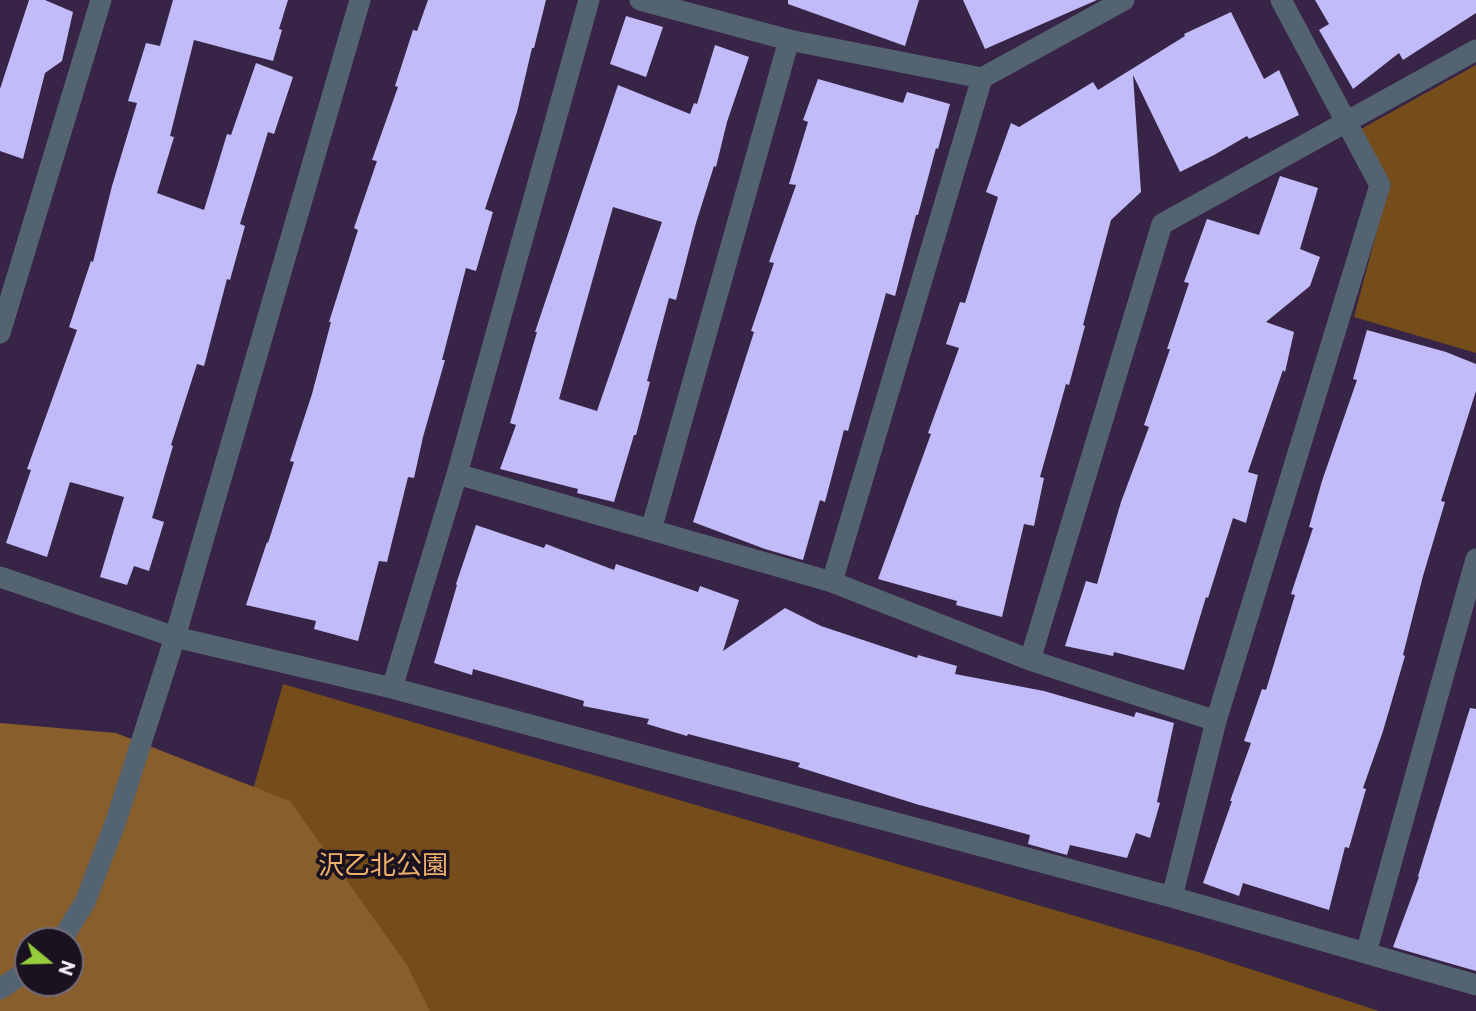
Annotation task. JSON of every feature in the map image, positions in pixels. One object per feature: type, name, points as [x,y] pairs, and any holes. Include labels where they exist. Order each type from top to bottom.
[{"type":"street","points":[[0,333],[101,0]]},
{"type":"street","points":[[70,927],[85,902],[116,821],[175,637],[360,0]]},
{"type":"street","points":[[392,688],[457,474],[589,0]]},
{"type":"street","points":[[640,0],[789,40],[982,78],[1124,0]]},
{"type":"street","points":[[1172,897],[1216,721],[1380,185],[1281,0]]},
{"type":"street","points":[[651,530],[789,40]]},
{"type":"street","points":[[1030,660],[1162,224],[1476,50]]},
{"type":"street","points":[[832,582],[982,78]]},
{"type":"street","points":[[457,474],[832,582],[1030,660],[1216,721]]},
{"type":"street","points":[[1366,953],[1476,559]]},
{"type":"street","points":[[0,577],[175,637],[392,688],[1172,897],[1476,985]]},
{"type":"green space","points":[[1476,65],[1476,353],[1354,317],[1388,189],[1361,129]]},
{"type":"green space","name":"沢乙北公園","points":[[283,684],[1198,952],[1379,1011],[190,1011]]},
{"type":"shaded area","points":[[0,723],[116,733],[290,801],[407,965],[430,1011],[0,1011]]},
{"type":"building","points":[[29,0],[45,0],[73,12],[62,61],[45,73],[23,159],[0,151],[0,89]]},
{"type":"building","points":[[173,0],[288,0],[273,61],[194,40],[170,136],[174,137],[157,193],[204,210],[227,134],[231,135],[256,63],[293,77],[274,134],[268,132],[240,224],[245,226],[230,280],[227,279],[204,366],[197,364],[171,445],[173,446],[152,518],[164,522],[149,571],[134,566],[127,585],[100,577],[124,497],[70,482],[47,557],[6,543],[31,470],[27,469],[77,330],[69,327],[91,261],[93,262],[137,103],[128,101],[146,43],[160,46]]},
{"type":"building","points":[[428,0],[546,0],[517,112],[485,209],[493,212],[476,271],[466,268],[414,478],[408,477],[387,562],[379,561],[358,641],[314,629],[316,621],[246,605],[294,462],[290,461],[312,394],[329,322],[358,230],[354,228],[377,161],[372,160],[398,87],[395,86],[413,30],[417,31]]},
{"type":"building","points":[[788,0],[919,0],[905,46],[788,4]]},
{"type":"building","points":[[963,0],[1097,0],[985,49]]},
{"type":"building","points":[[1315,0],[1476,0],[1476,13],[1403,60],[1399,53],[1353,89],[1319,30],[1329,24]]},
{"type":"building","points":[[1231,12],[1264,79],[1279,70],[1299,115],[1249,139],[1247,136],[1180,172],[1133,75],[1141,192],[1111,220],[1069,385],[1066,384],[1040,477],[1044,478],[1034,526],[1024,524],[1002,617],[956,605],[957,601],[878,579],[959,348],[946,344],[960,302],[965,303],[998,197],[986,192],[1011,123],[1019,127],[1093,82],[1098,90],[1185,36],[1184,34]]},
{"type":"building","points":[[626,16],[663,27],[646,77],[610,64]]},
{"type":"building","points":[[715,45],[749,57],[696,223],[676,300],[669,298],[636,435],[614,502],[577,493],[578,489],[500,469],[516,425],[510,423],[535,332],[618,85],[690,114],[694,103],[697,104]],"holes":[[[613,207],[662,222],[597,411],[559,399]]]},
{"type":"building","points":[[818,79],[903,103],[907,92],[950,104],[916,215],[895,296],[886,293],[848,431],[844,430],[825,502],[820,500],[803,560],[693,522],[774,263],[769,262],[796,185],[789,184],[808,122],[803,120]]},
{"type":"building","points":[[1280,176],[1318,188],[1300,249],[1320,257],[1310,286],[1266,322],[1294,332],[1285,372],[1283,370],[1248,472],[1258,475],[1246,523],[1233,518],[1184,670],[1114,652],[1113,656],[1065,646],[1086,581],[1097,584],[1121,502],[1149,427],[1144,425],[1189,283],[1184,282],[1207,219],[1259,235]]},
{"type":"building","points":[[1367,330],[1446,352],[1476,364],[1476,391],[1441,501],[1445,502],[1423,576],[1403,655],[1405,656],[1363,788],[1366,789],[1349,848],[1345,847],[1329,910],[1243,883],[1239,896],[1203,883],[1251,743],[1244,741],[1262,689],[1266,690],[1295,595],[1291,594],[1313,528],[1309,527],[1357,380],[1353,379]]},
{"type":"building","points":[[476,525],[544,548],[546,544],[614,570],[616,564],[698,592],[700,586],[739,600],[723,651],[785,608],[821,626],[917,658],[918,655],[957,666],[955,674],[1044,691],[1134,717],[1136,712],[1174,723],[1157,802],[1160,803],[1150,838],[1136,833],[1127,858],[1070,845],[1067,855],[1028,844],[1030,835],[916,804],[798,767],[800,763],[688,734],[687,736],[647,724],[649,719],[583,706],[584,701],[473,669],[472,675],[434,663]]},
{"type":"building","points":[[1470,708],[1476,709],[1476,971],[1393,947],[1419,877]]}]
